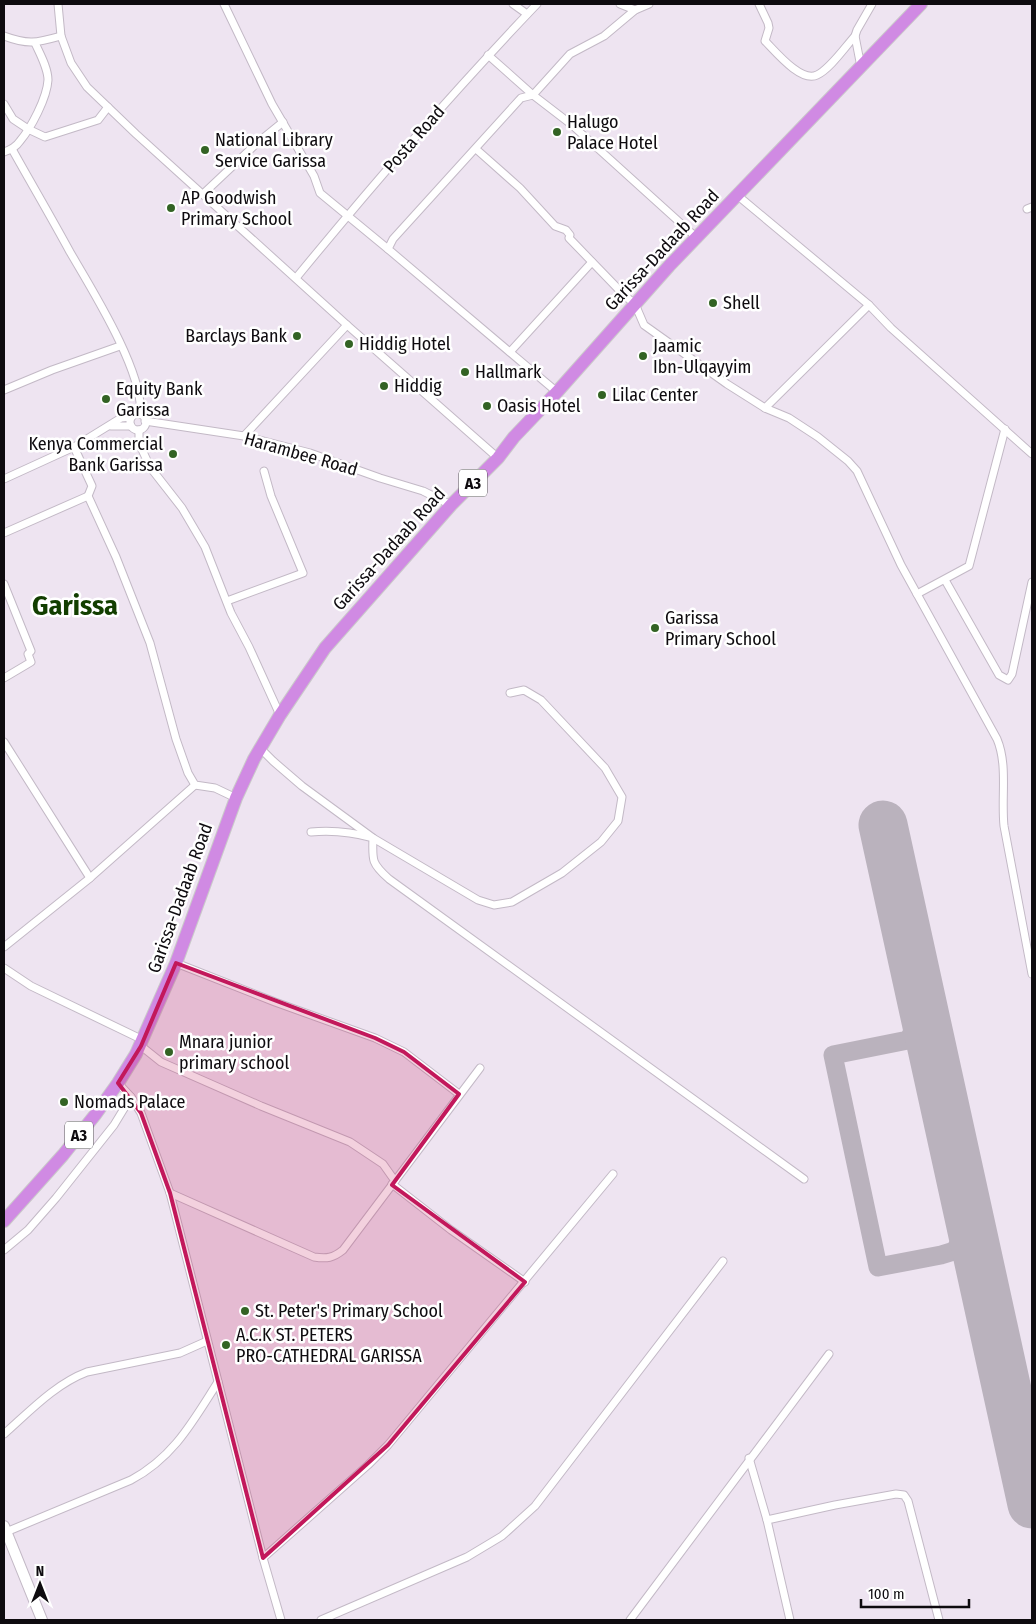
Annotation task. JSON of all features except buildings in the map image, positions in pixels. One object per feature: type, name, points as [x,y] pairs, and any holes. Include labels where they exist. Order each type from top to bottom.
[{"type":"highway","name":"Garissa-Dadaab Road","points":[[142,1043],[176,963],[236,798],[260,748],[325,648],[451,505],[498,458],[514,437],[557,392],[669,266],[921,4]]},
{"type":"highway","name":"A3","points":[[4,1221],[63,1155],[118,1083],[142,1043]]},
{"type":"street","points":[[58,4],[61,36],[71,63],[87,87],[347,325],[498,458]]},
{"type":"street","points":[[224,4],[261,81],[314,176],[320,193],[557,392]]},
{"type":"street","points":[[513,4],[527,14]]},
{"type":"street","name":"Posta Road","points":[[296,278],[347,216],[488,55],[538,4]]},
{"type":"street","points":[[620,4],[635,10]]},
{"type":"street","points":[[388,249],[393,239],[521,98],[533,95],[570,54],[604,36],[635,10],[649,4]]},
{"type":"street","points":[[759,4],[769,28],[764,41],[804,76],[817,75],[825,69],[855,36],[872,4]]},
{"type":"street","points":[[4,36],[22,43],[35,43],[61,36]]},
{"type":"street","points":[[855,36],[861,67]]},
{"type":"street","points":[[4,152],[12,149],[20,142],[42,103],[48,81],[47,73],[35,43]]},
{"type":"street","points":[[488,55],[533,95],[572,125],[697,238]]},
{"type":"street","points":[[4,104],[13,119],[45,137],[98,120],[108,107]]},
{"type":"street","points":[[203,194],[256,144],[283,122]]},
{"type":"street","points":[[12,149],[100,305],[120,346],[140,397],[140,414],[146,421],[144,427],[138,430]]},
{"type":"street","points":[[476,149],[520,188],[555,226],[566,230],[570,235],[569,238],[635,304],[644,325],[727,384],[766,408],[789,418],[818,437],[848,461],[856,471],[917,594],[992,730],[1002,752],[1004,826],[1032,974]]},
{"type":"street","points":[[737,195],[869,305],[891,328],[1032,454]]},
{"type":"street","points":[[510,352],[592,262]]},
{"type":"street","points":[[766,408],[869,305]]},
{"type":"street","points":[[244,436],[347,325]]},
{"type":"street","points":[[4,390],[61,366],[120,346]]},
{"type":"street","points":[[4,479],[74,447],[121,418],[140,414]]},
{"type":"street","points":[[131,417],[131,426]]},
{"type":"street","name":"Harambee Road","points":[[146,421],[244,436],[310,452],[380,478],[423,491],[451,505]]},
{"type":"street","points":[[110,426],[131,426],[138,430]]},
{"type":"street","points":[[917,594],[968,566],[1005,429]]},
{"type":"street","points":[[138,430],[139,443],[150,467],[182,508],[201,540],[231,613],[249,647],[280,715]]},
{"type":"street","points":[[4,533],[88,496],[92,486],[74,447]]},
{"type":"street","points":[[227,601],[304,573],[271,496],[264,471]]},
{"type":"street","points":[[88,496],[116,557],[150,642],[176,739],[188,773],[195,785]]},
{"type":"street","points":[[945,580],[999,675],[1008,680],[1012,674],[1032,582]]},
{"type":"street","points":[[4,584],[31,651],[28,654],[31,662],[4,678]]},
{"type":"street","points":[[260,748],[302,786],[373,838],[478,900],[494,905],[512,902],[562,873],[600,842],[618,821],[622,797],[605,768],[541,700],[524,690],[510,693]]},
{"type":"street","points":[[4,742],[90,878]]},
{"type":"street","points":[[195,785],[215,788],[236,798]]},
{"type":"street","points":[[4,947],[90,878],[195,785]]},
{"type":"street","points":[[311,832],[343,831],[373,838]]},
{"type":"street","points":[[373,838],[372,855],[376,868],[389,880],[804,1179]]},
{"type":"street","points":[[176,963],[275,1002],[375,1038],[404,1052],[459,1094]]},
{"type":"street","points":[[4,968],[31,986],[142,1043],[161,1062],[261,1106],[350,1142],[383,1164],[394,1183],[451,1230],[525,1282]]},
{"type":"street","points":[[170,1193],[314,1257],[334,1257],[343,1250],[480,1068]]},
{"type":"street","points":[[118,1083],[131,1097],[141,1113],[170,1193],[263,1558],[281,1620]]},
{"type":"street","points":[[4,1250],[28,1230],[56,1198],[114,1125],[131,1097]]},
{"type":"street","points":[[263,1558],[388,1445],[613,1174]]},
{"type":"street","points":[[322,1620],[467,1557],[502,1536],[535,1506],[723,1261]]},
{"type":"street","points":[[4,1434],[48,1396],[74,1377],[87,1372],[180,1353],[207,1341]]},
{"type":"street","points":[[630,1620],[829,1354]]},
{"type":"street","points":[[42,1620],[5,1529],[131,1480],[148,1471],[169,1453],[195,1418],[218,1382]]},
{"type":"street","points":[[750,1458],[767,1520],[790,1620]]},
{"type":"street","points":[[767,1520],[835,1505],[896,1494],[904,1495],[908,1501],[939,1620]]},
{"type":"highlighted area","points":[[176,963],[375,1038],[404,1052],[459,1094],[392,1185],[525,1282],[388,1445],[263,1558],[170,1193],[141,1113],[118,1083],[141,1046]]},
{"type":"taxiway","points":[[917,1026],[908,1040],[833,1055],[878,1267],[954,1251],[964,1238]]},
{"type":"runway","points":[[883,825],[1032,1504]]},
{"type":"place","name":"Halugo Palace Hotel","points":[[557,132]]},
{"type":"place","name":"National Library Service Garissa","points":[[205,150]]},
{"type":"place","name":"AP Goodwish Primary School","points":[[171,208]]},
{"type":"place","name":"Shell","points":[[713,303]]},
{"type":"place","name":"Barclays Bank","points":[[297,336]]},
{"type":"place","name":"Hiddig Hotel","points":[[349,344]]},
{"type":"place","name":"Jaamic Ibn-Ulqayyim","points":[[643,356]]},
{"type":"place","name":"Hallmark","points":[[465,372]]},
{"type":"place","name":"Hiddig","points":[[384,386]]},
{"type":"place","name":"Lilac Center","points":[[602,395]]},
{"type":"place","name":"Equity Bank Garissa","points":[[106,399]]},
{"type":"place","name":"Oasis Hotel","points":[[487,406]]},
{"type":"place","name":"Kenya Commercial Bank Garissa","points":[[173,454]]},
{"type":"place","name":"Garissa Primary School","points":[[655,628]]},
{"type":"place","name":"Mnara junior primary school","points":[[169,1052]]},
{"type":"place","name":"Nomads Palace","points":[[64,1102]]},
{"type":"place","name":"St. Peter's Primary School","points":[[245,1311]]},
{"type":"place","name":"A.C.K ST. PETERS PRO-CATHEDRAL GARISSA","points":[[226,1345]]},
{"type":"district","name":"Garissa","points":[[75,605]]}]
